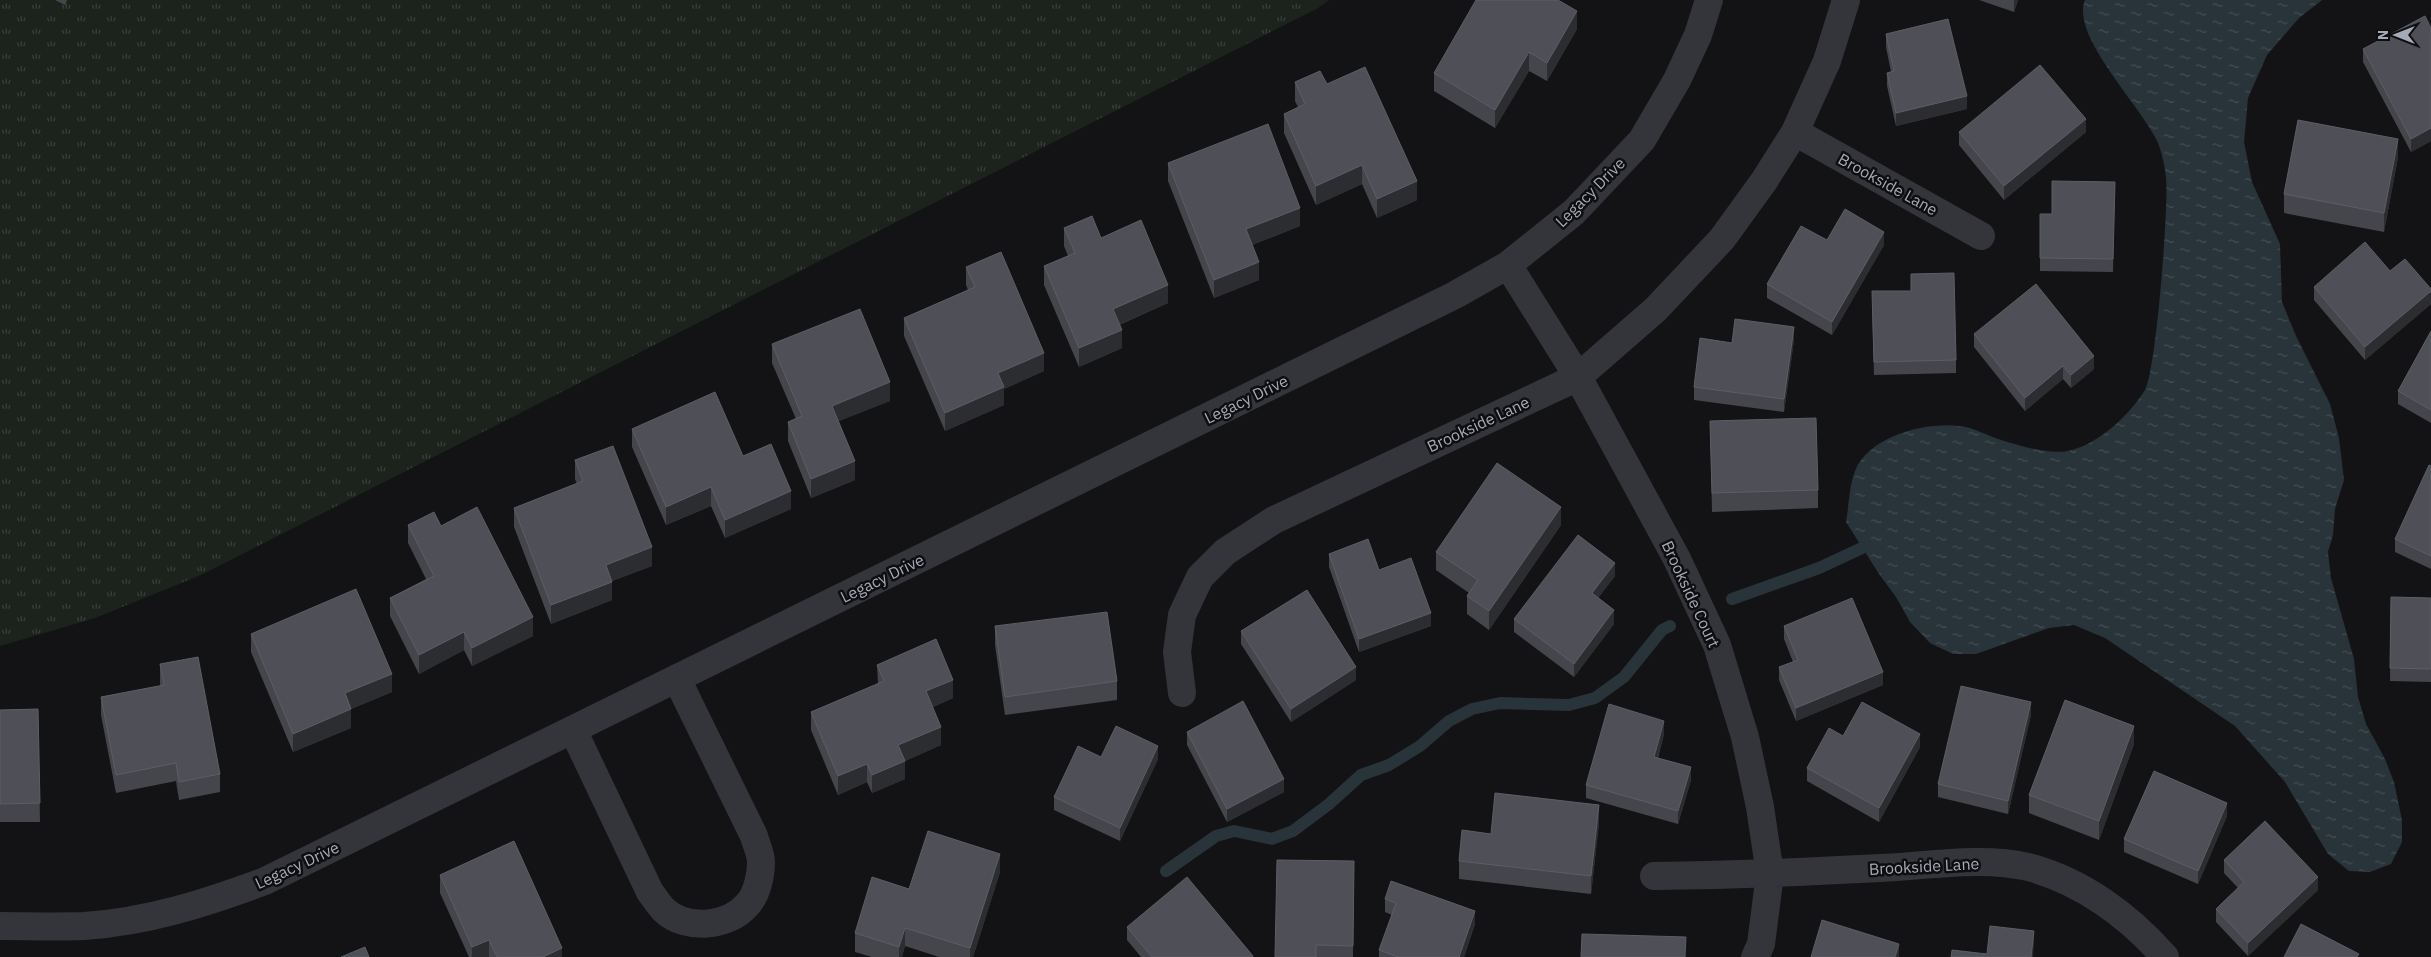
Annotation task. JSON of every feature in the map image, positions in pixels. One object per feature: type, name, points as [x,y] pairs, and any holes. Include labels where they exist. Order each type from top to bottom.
[{"type":"street","name":"Legacy Drive","points":[[0,926],[85,926],[165,914],[207,903],[265,881],[1455,296],[1508,264],[1574,212],[1642,140],[1677,80],[1698,34],[1709,0]]},
{"type":"street","name":"Brookside Lane","points":[[1182,693],[1177,652],[1182,615],[1200,577],[1225,552],[1274,520],[1578,377],[1656,309],[1722,239],[1764,181],[1795,132],[1826,61],[1846,0]]},
{"type":"street","name":"Brookside Lane","points":[[1795,132],[1981,236]]},
{"type":"street","name":"Brookside Court","points":[[1508,264],[1578,377],[1677,558],[1717,645],[1745,737],[1760,807],[1770,874],[1761,944],[1755,957]]},
{"type":"street","points":[[573,730],[650,892],[664,911],[684,921],[708,925],[730,918],[748,905],[759,882],[761,860],[754,836],[677,679]]},
{"type":"street","name":"Brookside Lane","points":[[1654,876],[1770,874],[1985,863],[2027,867],[2090,894],[2119,911],[2165,957]]},
{"type":"green space","points":[[0,0],[1329,0],[1318,8],[201,575],[95,618],[0,646]]},
{"type":"water","points":[[2085,0],[2322,0],[2299,18],[2267,55],[2248,98],[2244,142],[2252,182],[2280,244],[2282,302],[2296,336],[2330,404],[2339,438],[2344,480],[2335,509],[2333,535],[2328,552],[2331,578],[2354,659],[2358,697],[2366,724],[2385,759],[2394,782],[2402,820],[2402,842],[2391,864],[2370,872],[2349,871],[2328,854],[2285,782],[2235,726],[2105,638],[2074,625],[2049,628],[1976,654],[1953,654],[1930,643],[1910,622],[1896,597],[1846,522],[1850,490],[1855,471],[1862,459],[1885,440],[1915,429],[1945,425],[1970,428],[2001,440],[2027,447],[2064,452],[2083,446],[2104,434],[2123,418],[2145,390],[2153,353],[2161,287],[2166,220],[2165,169],[2158,143],[2150,128],[2110,72],[2088,33],[2083,15]]},
{"type":"building","points":[[1476,0],[1558,0],[1577,11],[1547,63],[1529,52],[1495,110],[1434,73]]},
{"type":"building","points":[[2425,16],[2431,28],[2431,128],[2411,139],[2363,49]]},
{"type":"building","points":[[1948,19],[1967,96],[1896,113],[1887,73],[1894,71],[1886,34]]},
{"type":"building","points":[[2040,65],[2086,119],[2004,186],[1959,132]]},
{"type":"building","points":[[1365,67],[1417,181],[1377,199],[1362,165],[1316,186],[1284,114],[1305,104],[1295,82],[1320,71],[1327,84]]},
{"type":"building","points":[[2298,120],[2398,139],[2384,213],[2284,194]]},
{"type":"building","points":[[1268,124],[1300,208],[1246,229],[1259,262],[1214,280],[1168,163]]},
{"type":"building","points":[[2052,181],[2115,182],[2113,259],[2040,258],[2040,214],[2052,214]]},
{"type":"building","points":[[1845,209],[1884,232],[1832,322],[1767,284],[1801,226],[1827,240]]},
{"type":"building","points":[[1092,216],[1101,238],[1141,220],[1168,285],[1113,309],[1122,330],[1079,348],[1044,266],[1075,253],[1064,228]]},
{"type":"building","points":[[2365,242],[2390,271],[2405,259],[2431,291],[2365,347],[2314,287]]},
{"type":"building","points":[[1001,252],[1044,353],[998,373],[1004,387],[945,413],[904,318],[975,287],[966,267]]},
{"type":"building","points":[[1954,273],[1956,360],[1874,362],[1872,291],[1911,291],[1911,274]]},
{"type":"building","points":[[2036,284],[2094,356],[2071,375],[2063,366],[2025,398],[1974,334]]},
{"type":"building","points":[[860,309],[890,382],[832,406],[855,461],[811,479],[788,422],[802,416],[772,344]]},
{"type":"building","points":[[1735,319],[1794,327],[1784,399],[1694,387],[1700,338],[1732,343]]},
{"type":"building","points":[[2431,331],[2431,410],[2398,391]]},
{"type":"building","points":[[715,392],[743,456],[771,444],[791,491],[725,520],[711,487],[666,507],[632,429]]},
{"type":"building","points":[[1816,418],[1818,490],[1712,493],[1710,421]]},
{"type":"building","points":[[613,446],[652,547],[606,565],[612,582],[551,605],[514,508],[583,481],[575,460]]},
{"type":"building","points":[[1497,463],[1561,507],[1489,611],[1467,596],[1478,580],[1436,552]]},
{"type":"building","points":[[2429,465],[2431,466],[2431,556],[2395,539]]},
{"type":"building","points":[[477,507],[533,617],[472,648],[464,632],[419,655],[390,598],[434,576],[408,525],[434,512],[441,526]]},
{"type":"building","points":[[1578,535],[1615,563],[1592,593],[1614,610],[1574,664],[1514,619]]},
{"type":"building","points":[[1368,539],[1379,570],[1411,558],[1431,613],[1359,639],[1329,554]]},
{"type":"building","points":[[356,589],[392,674],[345,693],[351,709],[293,734],[251,634]]},
{"type":"building","points":[[1307,590],[1356,667],[1291,709],[1241,631]]},
{"type":"building","points":[[2391,597],[2431,598],[2431,669],[2390,668]]},
{"type":"building","points":[[1852,598],[1883,672],[1796,708],[1779,667],[1798,660],[1784,626]]},
{"type":"building","points":[[1107,612],[1117,681],[1005,697],[995,626]]},
{"type":"building","points":[[936,639],[953,680],[926,691],[941,727],[898,745],[905,761],[872,775],[867,764],[838,776],[811,712],[884,681],[877,665]]},
{"type":"building","points":[[198,657],[220,774],[179,782],[176,763],[116,775],[101,697],[164,685],[160,664]]},
{"type":"building","points":[[1961,686],[2031,702],[2008,801],[1938,784]]},
{"type":"building","points":[[2065,700],[2134,726],[2099,821],[2029,795]]},
{"type":"building","points":[[1243,701],[1284,779],[1227,809],[1187,732]]},
{"type":"building","points":[[1862,702],[1920,734],[1879,808],[1807,768],[1829,728],[1843,736]]},
{"type":"building","points":[[1609,704],[1664,721],[1654,757],[1691,767],[1678,811],[1586,785]]},
{"type":"building","points":[[38,709],[40,803],[0,804],[0,710]]},
{"type":"building","points":[[1116,726],[1158,746],[1120,828],[1054,797],[1078,746],[1101,757]]},
{"type":"building","points":[[2154,771],[2227,803],[2198,871],[2124,839]]},
{"type":"building","points":[[1495,793],[1599,805],[1591,876],[1459,861],[1462,830],[1491,834]]},
{"type":"building","points":[[2265,821],[2318,877],[2248,943],[2216,909],[2244,882],[2224,860]]},
{"type":"building","points":[[928,831],[1000,854],[970,948],[905,928],[899,947],[855,933],[872,877],[909,889]]},
{"type":"building","points":[[514,841],[562,948],[543,957],[497,957],[489,940],[472,947],[440,875]]},
{"type":"building","points":[[1277,860],[1354,861],[1353,946],[1316,945],[1316,957],[1275,957]]},
{"type":"building","points":[[1187,877],[1252,957],[1152,957],[1127,927]]},
{"type":"building","points":[[1391,881],[1475,911],[1459,957],[1398,957],[1379,950],[1396,903],[1385,899]]},
{"type":"building","points":[[1822,920],[1899,944],[1895,957],[1811,957]]},
{"type":"building","points":[[2301,924],[2359,954],[2357,957],[2284,957]]},
{"type":"building","points":[[1990,926],[2034,931],[2031,957],[1951,957],[1952,950],[1987,954]]},
{"type":"building","points":[[1582,934],[1686,937],[1685,957],[1581,957]]},
{"type":"building","points":[[365,947],[369,957],[341,957]]},
{"type":"waterway","points":[[1732,599],[1819,568],[1862,548]]},
{"type":"waterway","points":[[1166,871],[1216,836],[1234,831],[1272,839],[1293,831],[1329,804],[1361,775],[1389,765],[1420,746],[1449,721],[1472,709],[1500,703],[1569,705],[1595,698],[1624,677],[1662,630],[1670,626]]}]
